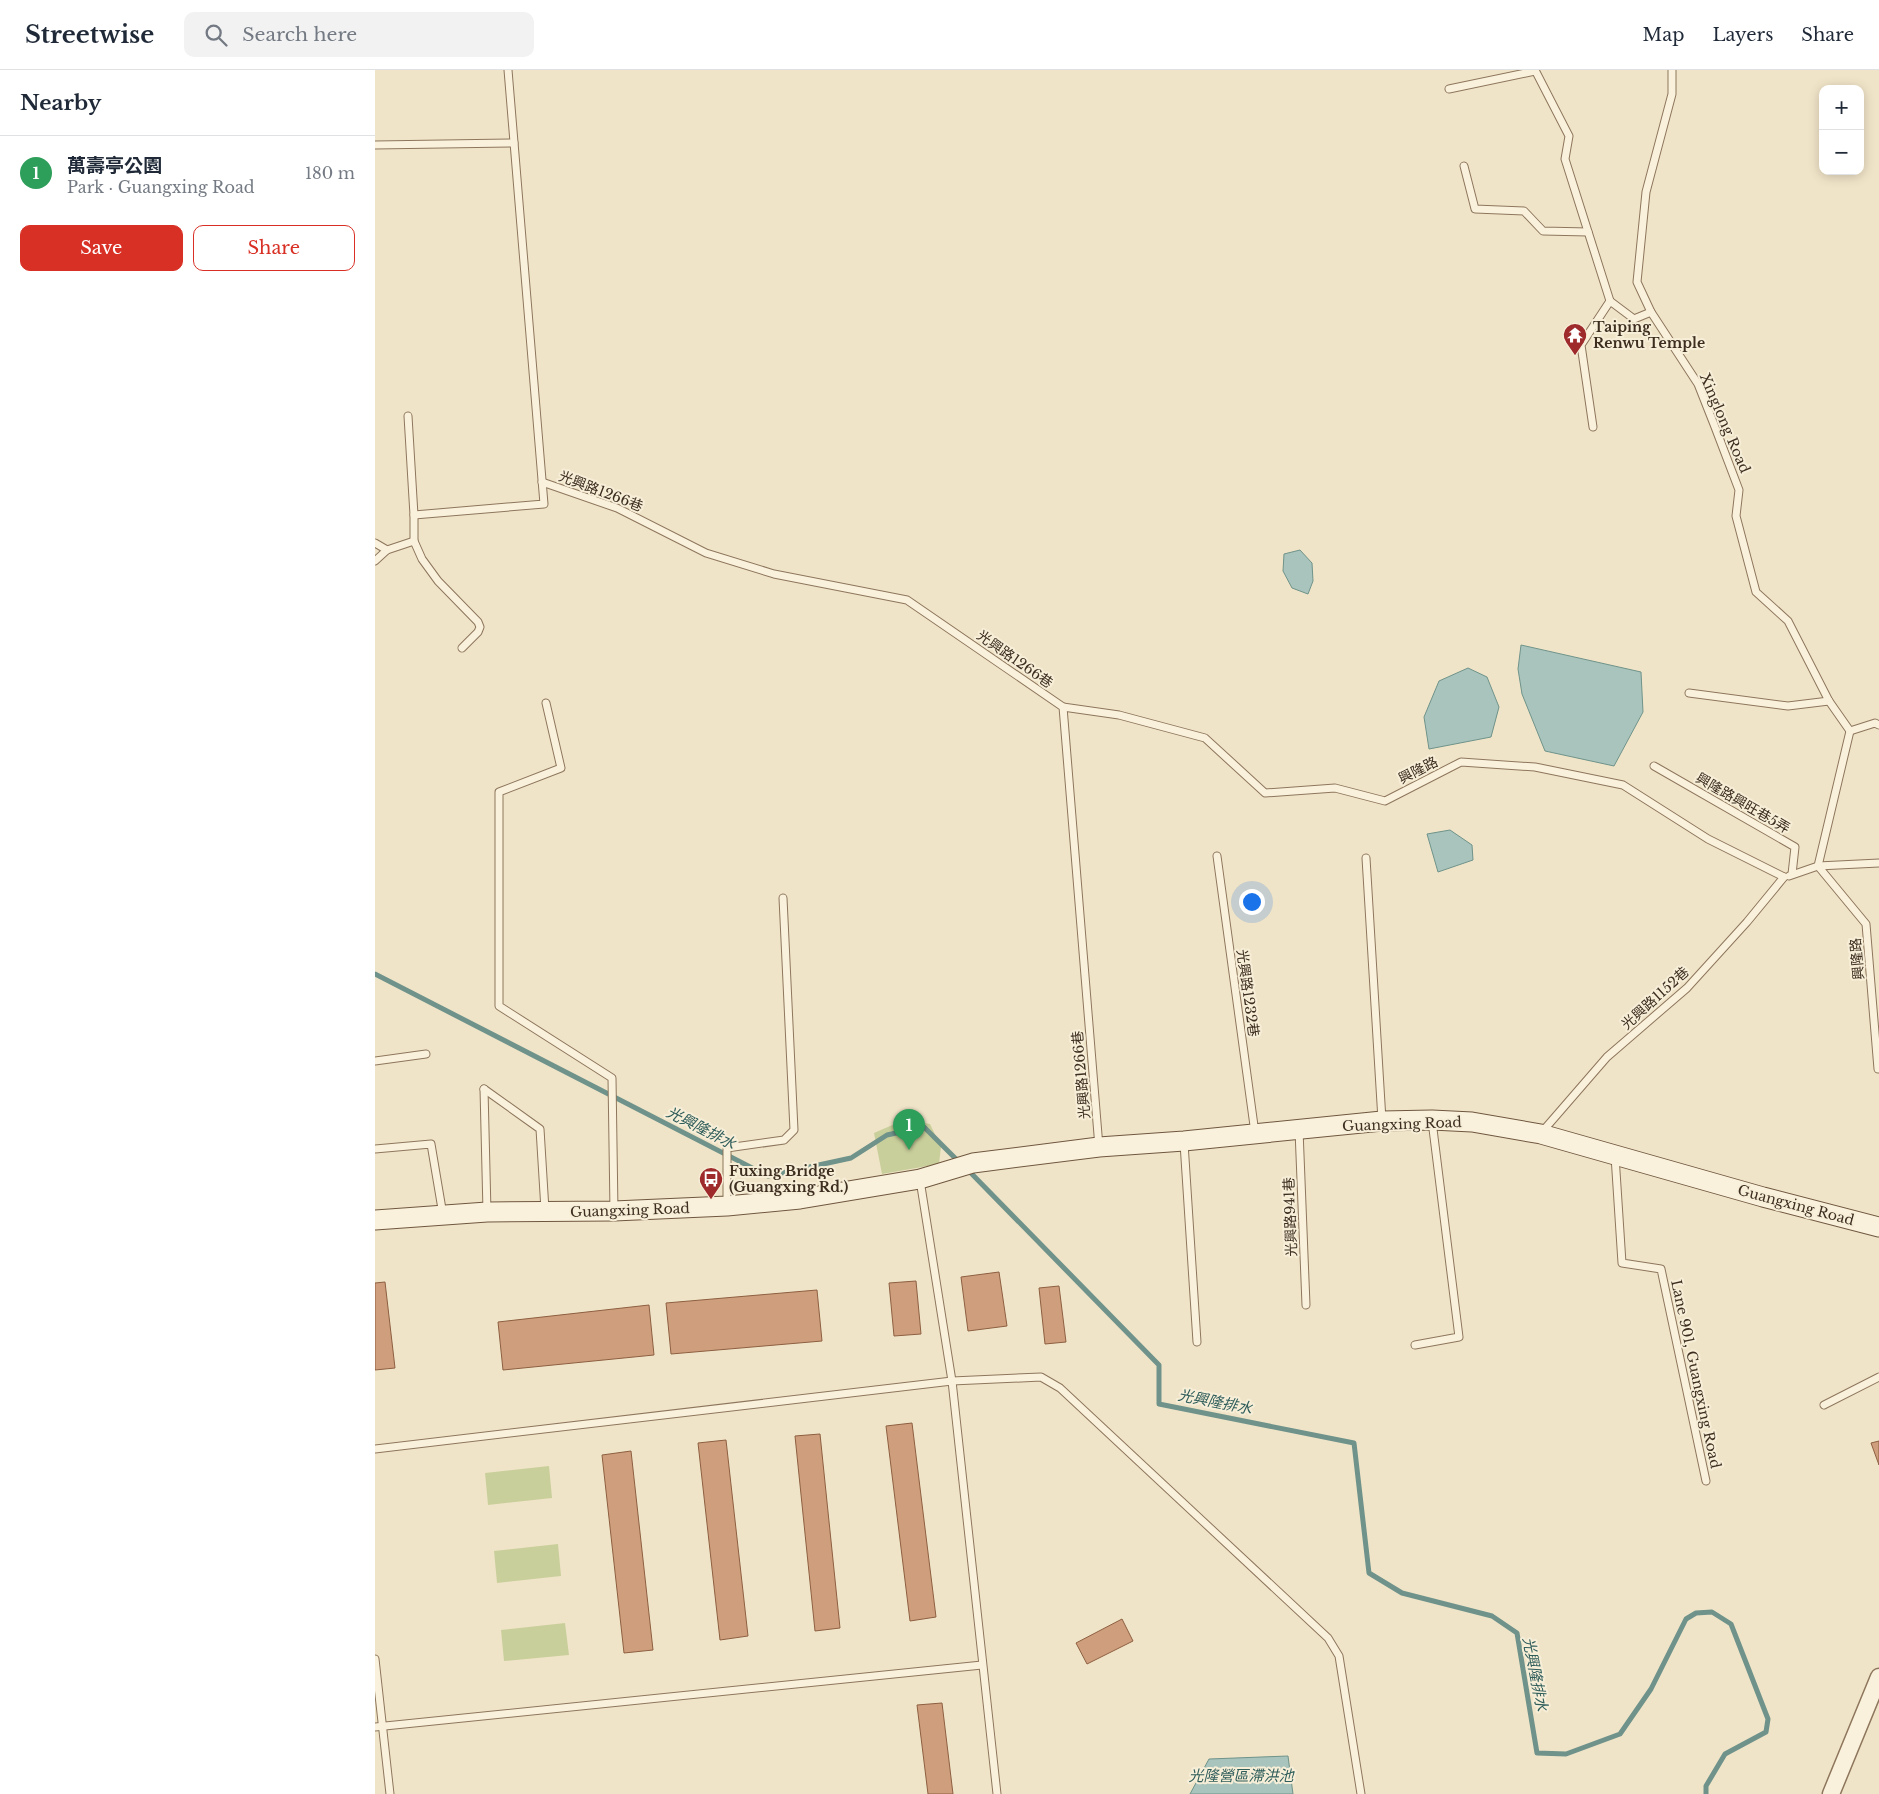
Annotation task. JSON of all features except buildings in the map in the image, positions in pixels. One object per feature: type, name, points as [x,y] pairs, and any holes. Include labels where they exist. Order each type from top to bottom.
[{"type":"main road","name":"Guangxing Road","points":[[375,1220],[487,1212],[614,1211],[727,1206],[800,1199],[920,1179],[973,1163],[1099,1147],[1184,1141],[1383,1121],[1432,1120],[1472,1122],[1541,1134],[1879,1228]]},
{"type":"street","points":[[1831,1794],[1879,1677]]},
{"type":"lane","points":[[414,515],[544,504],[508,70]]},
{"type":"lane","points":[[1449,89],[1535,70],[1569,136],[1565,159],[1610,301],[1635,319],[1651,312]]},
{"type":"lane","name":"Xinglong Road","points":[[1672,70],[1672,94],[1645,192],[1637,282],[1651,312],[1698,384],[1722,445],[1739,490],[1736,516],[1756,592],[1788,621],[1829,701],[1850,731]]},
{"type":"lane","points":[[375,145],[514,143]]},
{"type":"lane","points":[[1464,166],[1475,209],[1524,211],[1543,231],[1588,232]]},
{"type":"lane","points":[[1593,427],[1581,344],[1610,301]]},
{"type":"lane","points":[[408,416],[414,541],[422,559],[438,581],[479,622],[480,626],[478,632],[462,648]]},
{"type":"lane","name":"光興路1266巷","points":[[542,482],[617,508],[715,555],[774,574],[907,600],[1063,707],[1099,1147]]},
{"type":"lane","points":[[375,561],[387,550],[414,541]]},
{"type":"lane","points":[[375,543],[387,550]]},
{"type":"lane","points":[[1689,693],[1788,706],[1829,701]]},
{"type":"lane","points":[[546,703],[561,768],[499,792],[499,1006],[612,1078],[614,1211]]},
{"type":"lane","name":"興隆路","points":[[1063,707],[1119,715],[1205,738],[1265,793],[1335,788],[1385,801],[1461,762],[1535,767],[1623,785],[1708,839],[1784,877]]},
{"type":"lane","points":[[1818,866],[1850,731],[1875,723],[1879,726]]},
{"type":"lane","name":"興隆路興旺巷5弄","points":[[1654,766],[1795,847],[1792,874]]},
{"type":"lane","name":"光興路1232巷","points":[[1217,856],[1255,1133]]},
{"type":"lane","points":[[1366,858],[1383,1121]]},
{"type":"lane","points":[[1784,877],[1818,866],[1879,863]]},
{"type":"lane","name":"興隆路","points":[[1818,866],[1866,924],[1878,1069]]},
{"type":"lane","name":"光興路1152巷","points":[[1541,1134],[1607,1057],[1687,988],[1747,922],[1784,877]]},
{"type":"lane","points":[[727,1206],[727,1148],[784,1140],[794,1130],[783,898]]},
{"type":"lane","points":[[375,1061],[426,1054]]},
{"type":"lane","points":[[487,1212],[484,1088],[540,1130],[545,1211]]},
{"type":"lane","points":[[1415,1345],[1459,1337],[1432,1120]]},
{"type":"lane","name":"光興路941巷","points":[[1299,1129],[1306,1304]]},
{"type":"lane","points":[[1184,1141],[1197,1342]]},
{"type":"lane","points":[[375,1149],[431,1144],[443,1215]]},
{"type":"lane","name":"Lane 901, Guangxing Road","points":[[1615,1156],[1622,1263],[1661,1269],[1706,1482]]},
{"type":"lane","points":[[920,1179],[953,1381],[997,1794]]},
{"type":"lane","points":[[375,1449],[953,1381],[1041,1377],[1060,1388],[1328,1638],[1339,1656],[1361,1794]]},
{"type":"lane","points":[[1824,1406],[1879,1377]]},
{"type":"lane","points":[[375,1659],[379,1727],[390,1794]]},
{"type":"lane","points":[[379,1727],[982,1665]]},
{"type":"green space","points":[[914,1121],[930,1124],[941,1147],[939,1164],[882,1174],[874,1133],[897,1123]]},
{"type":"green space","points":[[549,1466],[552,1498],[488,1505],[485,1473]]},
{"type":"green space","points":[[558,1544],[561,1576],[497,1583],[494,1551]]},
{"type":"green space","points":[[565,1623],[569,1655],[504,1661],[501,1630]]},
{"type":"water","points":[[1300,550],[1312,563],[1313,581],[1308,594],[1292,588],[1283,571],[1284,554]]},
{"type":"water","points":[[1521,645],[1641,672],[1643,712],[1614,766],[1545,751],[1522,694],[1518,669]]},
{"type":"water","points":[[1468,668],[1487,677],[1499,707],[1491,737],[1429,749],[1424,717],[1439,681]]},
{"type":"water","points":[[1450,830],[1472,845],[1473,860],[1438,872],[1427,834]]},
{"type":"water","name":"光隆營區滯洪池","points":[[1288,1756],[1293,1794],[1190,1794],[1209,1759]]},
{"type":"waterway","name":"光興隆排水","points":[[375,974],[768,1176],[851,1158],[887,1135],[924,1127],[959,1162]]},
{"type":"waterway","name":"光興隆排水","points":[[967,1169],[1159,1365],[1159,1404],[1354,1443],[1369,1573],[1402,1593],[1492,1616],[1517,1633],[1537,1753],[1566,1754],[1620,1734],[1651,1689],[1686,1619],[1696,1613],[1712,1612],[1731,1624],[1768,1719],[1766,1732],[1725,1754],[1706,1786],[1706,1794]]},
{"type":"place","name":"Taiping Renwu Temple","points":[[1575,356]]},
{"type":"place","name":"萬壽亭公園","points":[[909,1150]]},
{"type":"place","name":"Fuxing Bridge (Guangxing Rd.)","points":[[711,1200]]}]
